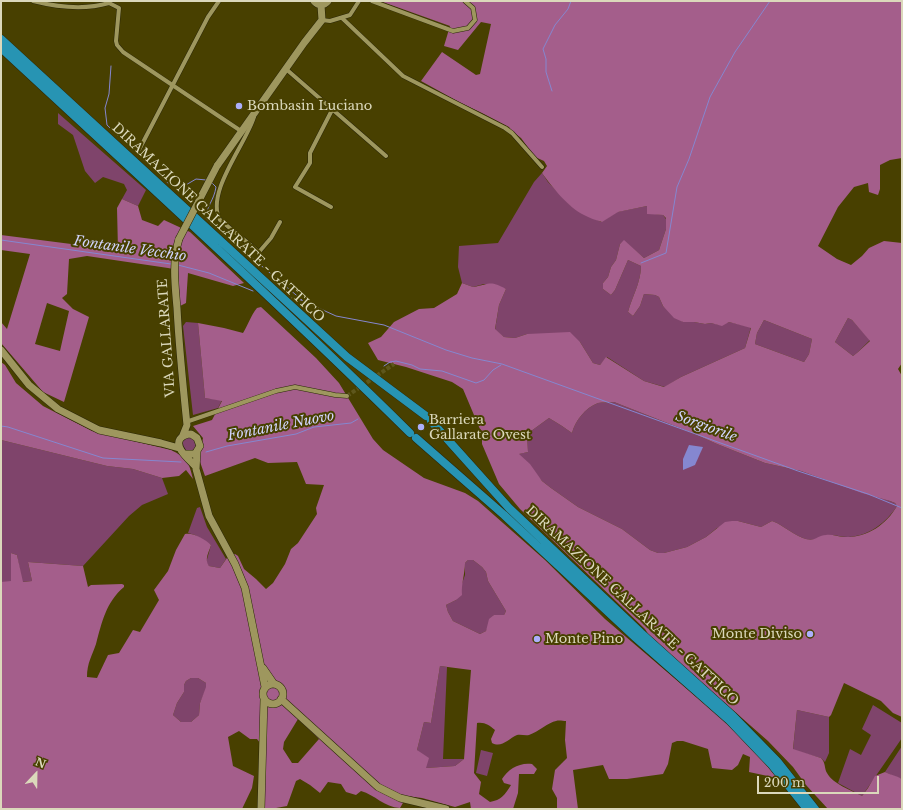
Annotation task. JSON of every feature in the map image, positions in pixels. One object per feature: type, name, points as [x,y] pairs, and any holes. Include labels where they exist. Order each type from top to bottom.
[{"type":"highway","name":"DIRAMAZIONE GALLARATE - GATTICO","points":[[1,39],[347,357],[428,419],[509,508],[641,633],[733,716],[777,761],[815,809]]},
{"type":"highway","name":"DIRAMAZIONE GALLARATE - GATTICO","points":[[1,48],[208,240],[413,436],[504,515],[636,638],[729,720],[772,765],[807,809]]},
{"type":"street","points":[[33,1],[50,5],[77,6],[99,6],[109,2],[119,8],[117,45],[123,52],[242,131]]},
{"type":"street","points":[[139,150],[208,17],[219,1]]},
{"type":"street","points":[[314,1],[321,5],[326,4],[328,1]]},
{"type":"street","points":[[321,5],[322,20],[330,21],[350,15],[359,1]]},
{"type":"street","points":[[372,1],[453,31],[468,28],[475,20],[473,8],[465,1]]},
{"type":"street","points":[[342,18],[403,76],[505,128],[512,133],[542,167]]},
{"type":"street","name":"VIA GALLARATE","points":[[182,437],[187,423],[179,348],[174,269],[179,238],[217,166],[322,20]]},
{"type":"street","points":[[286,69],[386,156]]},
{"type":"street","points":[[331,207],[295,187],[310,162],[310,153],[332,110]]},
{"type":"street","points":[[256,111],[250,129],[223,177],[218,199],[218,216],[220,220],[259,252],[271,238],[280,222]]},
{"type":"street","points":[[1,350],[29,385],[58,409],[99,430],[179,448],[196,467]]},
{"type":"street","points":[[261,809],[264,718],[263,695],[265,687],[262,665],[245,588],[236,564],[209,516],[200,488],[196,467],[197,452],[200,443],[187,423],[276,391],[296,387],[334,395],[347,396]]},
{"type":"street","points":[[161,443],[172,442],[191,434],[195,436]]},
{"type":"street","points":[[179,448],[179,441],[182,437]]},
{"type":"street","points":[[185,454],[192,455],[197,452]]},
{"type":"street","points":[[262,665],[274,684],[282,690],[281,699],[275,704],[272,704],[264,718]]},
{"type":"street","points":[[265,687],[269,684],[274,684]]},
{"type":"street","points":[[264,699],[272,704]]},
{"type":"street","points":[[281,699],[378,787],[400,798],[446,809]]},
{"type":"shaded area","points":[[380,1],[902,1],[902,158],[890,160],[880,165],[880,189],[878,195],[869,192],[868,183],[854,187],[838,207],[818,246],[837,259],[851,265],[869,248],[884,241],[902,243],[902,363],[898,369],[902,376],[902,717],[893,713],[881,701],[844,683],[829,717],[797,710],[793,749],[821,758],[824,762],[827,773],[833,780],[862,796],[875,776],[885,772],[902,779],[902,809],[828,809],[806,785],[793,767],[768,741],[650,637],[645,629],[520,509],[499,484],[482,444],[482,434],[463,389],[452,382],[406,367],[378,360],[368,343],[381,337],[394,322],[419,309],[434,308],[457,294],[462,283],[473,287],[496,284],[506,289],[499,305],[495,329],[504,337],[515,338],[527,334],[570,332],[580,342],[593,363],[600,365],[606,357],[644,381],[664,387],[681,377],[745,348],[751,328],[729,322],[722,326],[711,323],[705,324],[683,322],[674,318],[663,306],[659,297],[655,295],[644,294],[640,306],[633,316],[628,312],[638,284],[641,266],[628,260],[615,290],[611,295],[603,289],[603,283],[608,277],[611,267],[616,260],[620,244],[624,240],[644,258],[659,250],[666,229],[666,218],[663,215],[647,214],[647,206],[618,212],[602,222],[578,212],[556,191],[542,173],[547,166],[544,161],[535,157],[521,138],[509,127],[421,81],[442,52],[476,75],[480,74],[491,24],[481,22],[458,50],[444,46],[450,26]],"holes":[[[848,318],[852,320],[870,341],[853,356],[835,342]],[[764,320],[812,339],[809,354],[804,362],[755,344],[757,333]],[[614,402],[765,463],[801,471],[862,493],[890,501],[895,503],[897,506],[893,513],[875,529],[868,533],[852,537],[823,535],[809,540],[772,521],[761,527],[738,521],[732,521],[725,522],[706,537],[687,547],[664,553],[658,553],[650,550],[622,529],[578,507],[551,488],[542,481],[530,464],[519,454],[528,452],[527,434],[549,418],[572,433],[578,420],[589,408],[598,403]]]},
{"type":"shaded area","points":[[58,113],[146,190],[138,206],[122,199],[127,190],[124,184],[103,177],[95,183],[85,171],[73,135],[58,124]]},
{"type":"shaded area","points":[[542,173],[548,182],[570,205],[601,222],[617,212],[647,206],[647,213],[663,215],[666,219],[666,229],[659,250],[644,258],[624,241],[620,244],[616,260],[611,267],[608,277],[603,283],[603,289],[611,295],[615,290],[628,260],[641,266],[638,284],[628,312],[633,316],[640,306],[644,294],[655,295],[659,297],[663,306],[683,322],[705,324],[711,323],[720,325],[729,322],[751,327],[745,348],[681,377],[665,387],[644,381],[607,357],[600,365],[593,363],[580,342],[527,334],[515,338],[504,337],[495,330],[499,305],[506,289],[484,284],[473,287],[462,283],[458,267],[459,246],[498,243],[534,182]]},
{"type":"shaded area","points":[[122,199],[138,206],[142,220],[158,226],[164,220],[190,232],[244,283],[233,286],[188,273],[186,303],[180,306],[178,270],[87,256],[69,259],[67,294],[62,298],[73,309],[89,317],[64,402],[43,392],[1,343],[1,322],[7,329],[30,254],[1,250],[1,235],[118,250],[117,208]],"holes":[[[47,303],[69,311],[60,351],[35,344]]]},
{"type":"shaded area","points":[[261,307],[316,358],[339,383],[373,439],[383,450],[424,478],[465,493],[478,501],[545,560],[605,619],[721,718],[759,756],[777,778],[749,772],[750,757],[743,754],[738,765],[732,770],[712,768],[708,749],[683,741],[677,741],[672,743],[668,764],[663,774],[627,779],[609,779],[603,765],[573,770],[578,809],[557,809],[557,798],[552,789],[555,770],[567,758],[565,740],[566,721],[553,722],[532,734],[517,735],[502,744],[492,743],[491,739],[495,730],[487,724],[477,723],[474,773],[481,782],[479,794],[490,802],[497,800],[505,794],[511,785],[504,783],[502,779],[511,769],[523,764],[532,764],[537,769],[534,774],[519,774],[518,793],[513,809],[471,809],[470,802],[455,807],[422,798],[407,796],[400,808],[384,803],[361,791],[356,795],[346,792],[341,784],[328,782],[320,793],[300,779],[296,781],[287,806],[275,809],[265,809],[264,765],[266,751],[257,739],[250,739],[239,731],[228,737],[233,766],[254,776],[252,788],[242,809],[1,809],[1,582],[11,581],[11,553],[17,555],[23,582],[32,581],[28,562],[83,566],[88,587],[91,585],[124,585],[109,606],[100,628],[89,664],[87,677],[97,678],[108,655],[119,653],[133,630],[140,632],[159,600],[154,590],[168,571],[176,550],[185,534],[199,536],[211,545],[207,558],[209,566],[220,568],[229,555],[235,554],[238,556],[244,569],[266,589],[273,583],[285,564],[291,549],[298,543],[317,514],[316,508],[324,485],[306,484],[297,462],[268,463],[255,458],[205,476],[199,459],[203,438],[193,426],[212,420],[222,401],[205,398],[198,323],[243,333],[257,308]],"holes":[[[468,560],[473,560],[482,567],[486,572],[488,581],[506,611],[504,615],[494,615],[489,619],[486,631],[480,634],[453,621],[446,605],[462,595],[465,563]],[[440,666],[471,670],[464,759],[455,766],[426,768],[429,758],[417,750],[424,722],[431,723]],[[191,678],[198,678],[206,683],[200,703],[199,715],[191,722],[181,722],[173,715],[177,703],[184,692],[184,685],[186,681]],[[298,719],[319,739],[298,763],[292,763],[283,749],[284,742]]]},
{"type":"shaded area","points":[[848,318],[852,320],[870,340],[853,356],[835,342]]},
{"type":"shaded area","points":[[764,320],[812,339],[809,354],[804,362],[755,344],[757,333]]},
{"type":"shaded area","points":[[186,322],[198,323],[205,398],[222,400],[218,408],[193,415],[183,326]]},
{"type":"shaded area","points":[[1,362],[5,365],[16,383],[43,406],[92,431],[171,450],[184,458],[190,468],[193,479],[186,470],[179,476],[162,478],[133,469],[107,466],[1,440]]},
{"type":"shaded area","points":[[614,402],[765,463],[801,471],[890,501],[895,503],[897,506],[888,518],[876,528],[856,536],[846,537],[830,535],[809,540],[802,538],[772,521],[761,527],[738,521],[717,528],[706,537],[687,547],[664,553],[658,553],[650,550],[622,529],[578,507],[551,488],[542,481],[518,454],[528,452],[527,434],[549,418],[572,433],[578,420],[593,405],[598,403]]},
{"type":"shaded area","points":[[189,437],[194,439],[196,444],[194,449],[189,451],[184,449],[182,444],[184,439]]},
{"type":"shaded area","points":[[1,440],[107,466],[133,469],[162,478],[168,494],[142,505],[129,516],[83,566],[28,562],[32,581],[22,582],[17,555],[11,553],[11,582],[1,582]]},
{"type":"shaded area","points":[[200,507],[207,527],[226,559],[220,568],[209,566],[206,563],[211,545],[195,535],[188,533],[197,508]]},
{"type":"shaded area","points":[[468,560],[473,560],[486,572],[488,581],[506,611],[504,615],[494,615],[486,631],[480,634],[453,621],[446,605],[456,600],[465,575],[465,563]]},
{"type":"shaded area","points":[[440,666],[447,667],[443,759],[464,759],[455,766],[426,768],[417,750],[424,722],[431,723]]},
{"type":"shaded area","points":[[191,678],[198,678],[206,683],[207,687],[200,703],[199,715],[191,722],[181,722],[173,715],[177,703],[184,692],[184,685],[186,681]]},
{"type":"shaded area","points":[[873,705],[902,723],[902,738],[862,796],[838,783],[850,749],[861,755],[871,735],[862,729]]},
{"type":"shaded area","points":[[797,710],[829,717],[829,753],[825,762],[821,758],[793,750]]},
{"type":"shaded area","points":[[902,746],[902,779],[885,772]]},
{"type":"shaded area","points":[[481,750],[493,753],[487,776],[476,773]]},
{"type":"water","points":[[689,445],[703,447],[695,465],[683,470],[683,459]]},
{"type":"waterway","points":[[552,91],[546,72],[546,59],[543,49],[555,25],[568,9],[571,1]]},
{"type":"waterway","points":[[641,263],[666,253],[677,187],[689,159],[710,97],[735,52],[770,1]]},
{"type":"waterway","points":[[111,66],[109,94],[105,108],[107,125],[170,185],[179,189],[196,179],[206,180]]},
{"type":"waterway","points":[[212,183],[216,187],[214,196],[207,210],[206,219],[302,300]]},
{"type":"waterway","name":"Fontanile Vecchio","points":[[1,240],[171,264]]},
{"type":"waterway","name":"Fontanile Vecchio","points":[[178,265],[209,273],[253,291]]},
{"type":"waterway","name":"Sorgiorile","points":[[292,298],[301,300],[336,316],[384,325],[446,350],[472,358],[502,364],[798,471],[868,494],[902,508]]},
{"type":"waterway","name":"Fontanile Nuovo","points":[[384,366],[390,362],[396,361],[412,365],[420,369],[442,371],[476,383],[484,380],[493,370],[501,365]]},
{"type":"waterway","name":"Fontanile Nuovo","points":[[206,452],[227,446],[296,434],[314,427],[351,423],[358,419]]},
{"type":"waterway","name":"Fontanile Nuovo","points":[[1,426],[103,458],[181,462]]},
{"type":"tunnel","points":[[347,396],[394,364]]},
{"type":"place","name":"Bombasin Luciano","points":[[239,106]]},
{"type":"place","name":"Barriera Gallarate Ovest","points":[[421,427]]},
{"type":"place","name":"Monte Diviso","points":[[810,634]]},
{"type":"place","name":"Monte Pino","points":[[537,639]]}]
